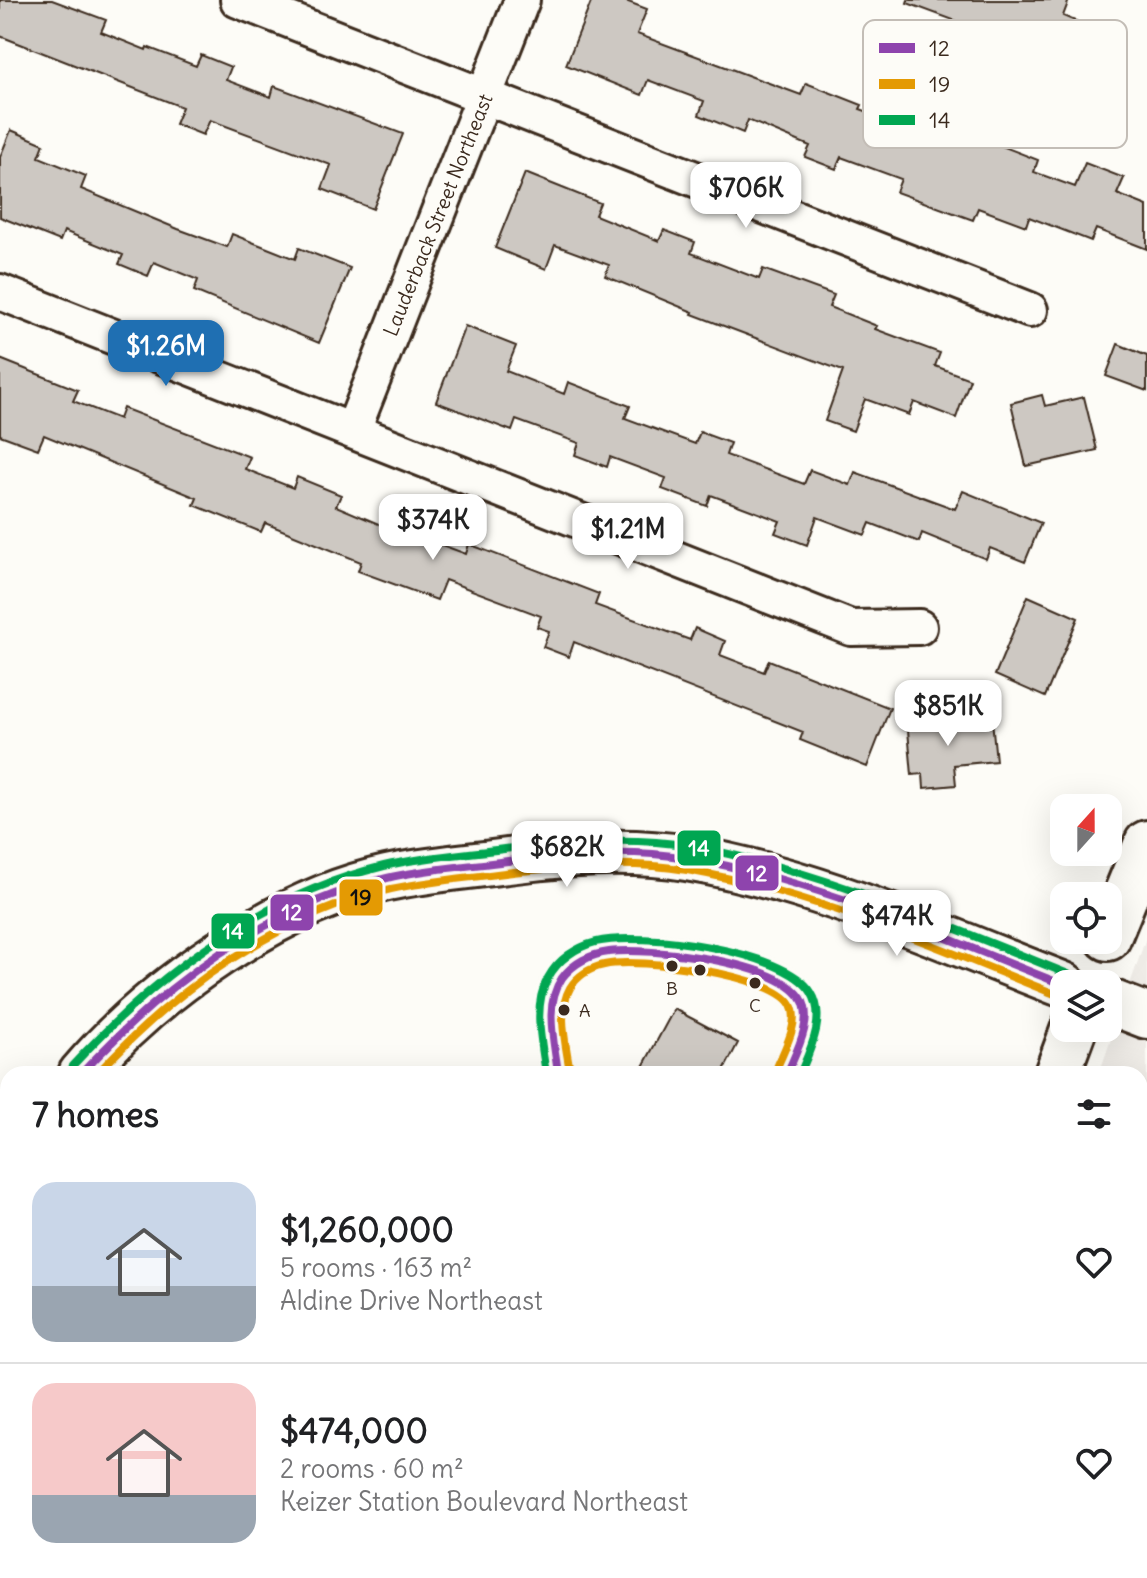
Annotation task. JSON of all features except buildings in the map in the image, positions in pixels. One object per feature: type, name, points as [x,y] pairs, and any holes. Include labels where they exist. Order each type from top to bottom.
[{"type":"main road","points":[[1122,904],[1147,843]]},
{"type":"main road","points":[[89,1066],[133,1022],[209,962],[272,923],[333,894],[385,878],[532,858],[632,853],[686,858],[750,873],[823,894],[1050,980]]},
{"type":"main road","points":[[1122,1006],[1147,1016]]},
{"type":"main road","points":[[1060,1066],[1069,1042]]},
{"type":"street","points":[[238,0],[1030,310]]},
{"type":"street","name":"Lauderback Street Northeast","points":[[353,430],[522,0]]},
{"type":"street","points":[[0,292],[851,628],[919,627]]},
{"type":"lane","points":[[557,1066],[552,1010],[557,986],[569,970],[586,958],[611,952],[676,955],[762,973],[788,983],[801,999],[805,1018],[790,1066]]},
{"type":"shaded area","points":[[1147,935],[1147,1066],[1102,1066],[1110,1042],[1122,1042],[1122,1007]]},
{"type":"transit line","name":"14","points":[[72,1066],[104,1033],[175,971],[253,918],[295,897],[339,879],[384,866],[550,844],[644,841],[739,856],[835,884],[1058,970]]},
{"type":"transit line","name":"12","points":[[89,1066],[182,981],[259,929],[300,908],[343,891],[401,875],[547,857],[640,853],[736,868],[831,895],[1050,979]]},
{"type":"transit line","name":"19","points":[[105,1066],[194,985],[268,937],[308,917],[391,889],[550,868],[642,865],[735,880],[830,907],[1050,992]]},
{"type":"transit line","name":"14","points":[[545,1066],[539,1013],[548,978],[557,965],[575,951],[589,944],[617,939],[711,947],[773,965],[796,977],[811,992],[817,1012],[815,1033],[803,1066]]},
{"type":"transit line","name":"12","points":[[557,1066],[552,1013],[556,989],[562,978],[589,957],[628,951],[711,959],[766,974],[788,985],[801,998],[806,1016],[790,1066]]},
{"type":"transit line","name":"19","points":[[569,1066],[563,1019],[570,988],[589,970],[621,963],[704,970],[759,985],[779,994],[791,1005],[794,1020],[778,1066]]},
{"type":"place","name":"B","points":[[672,966]]},
{"type":"place","name":"C","points":[[755,983]]},
{"type":"place","name":"A","points":[[564,1010]]}]
